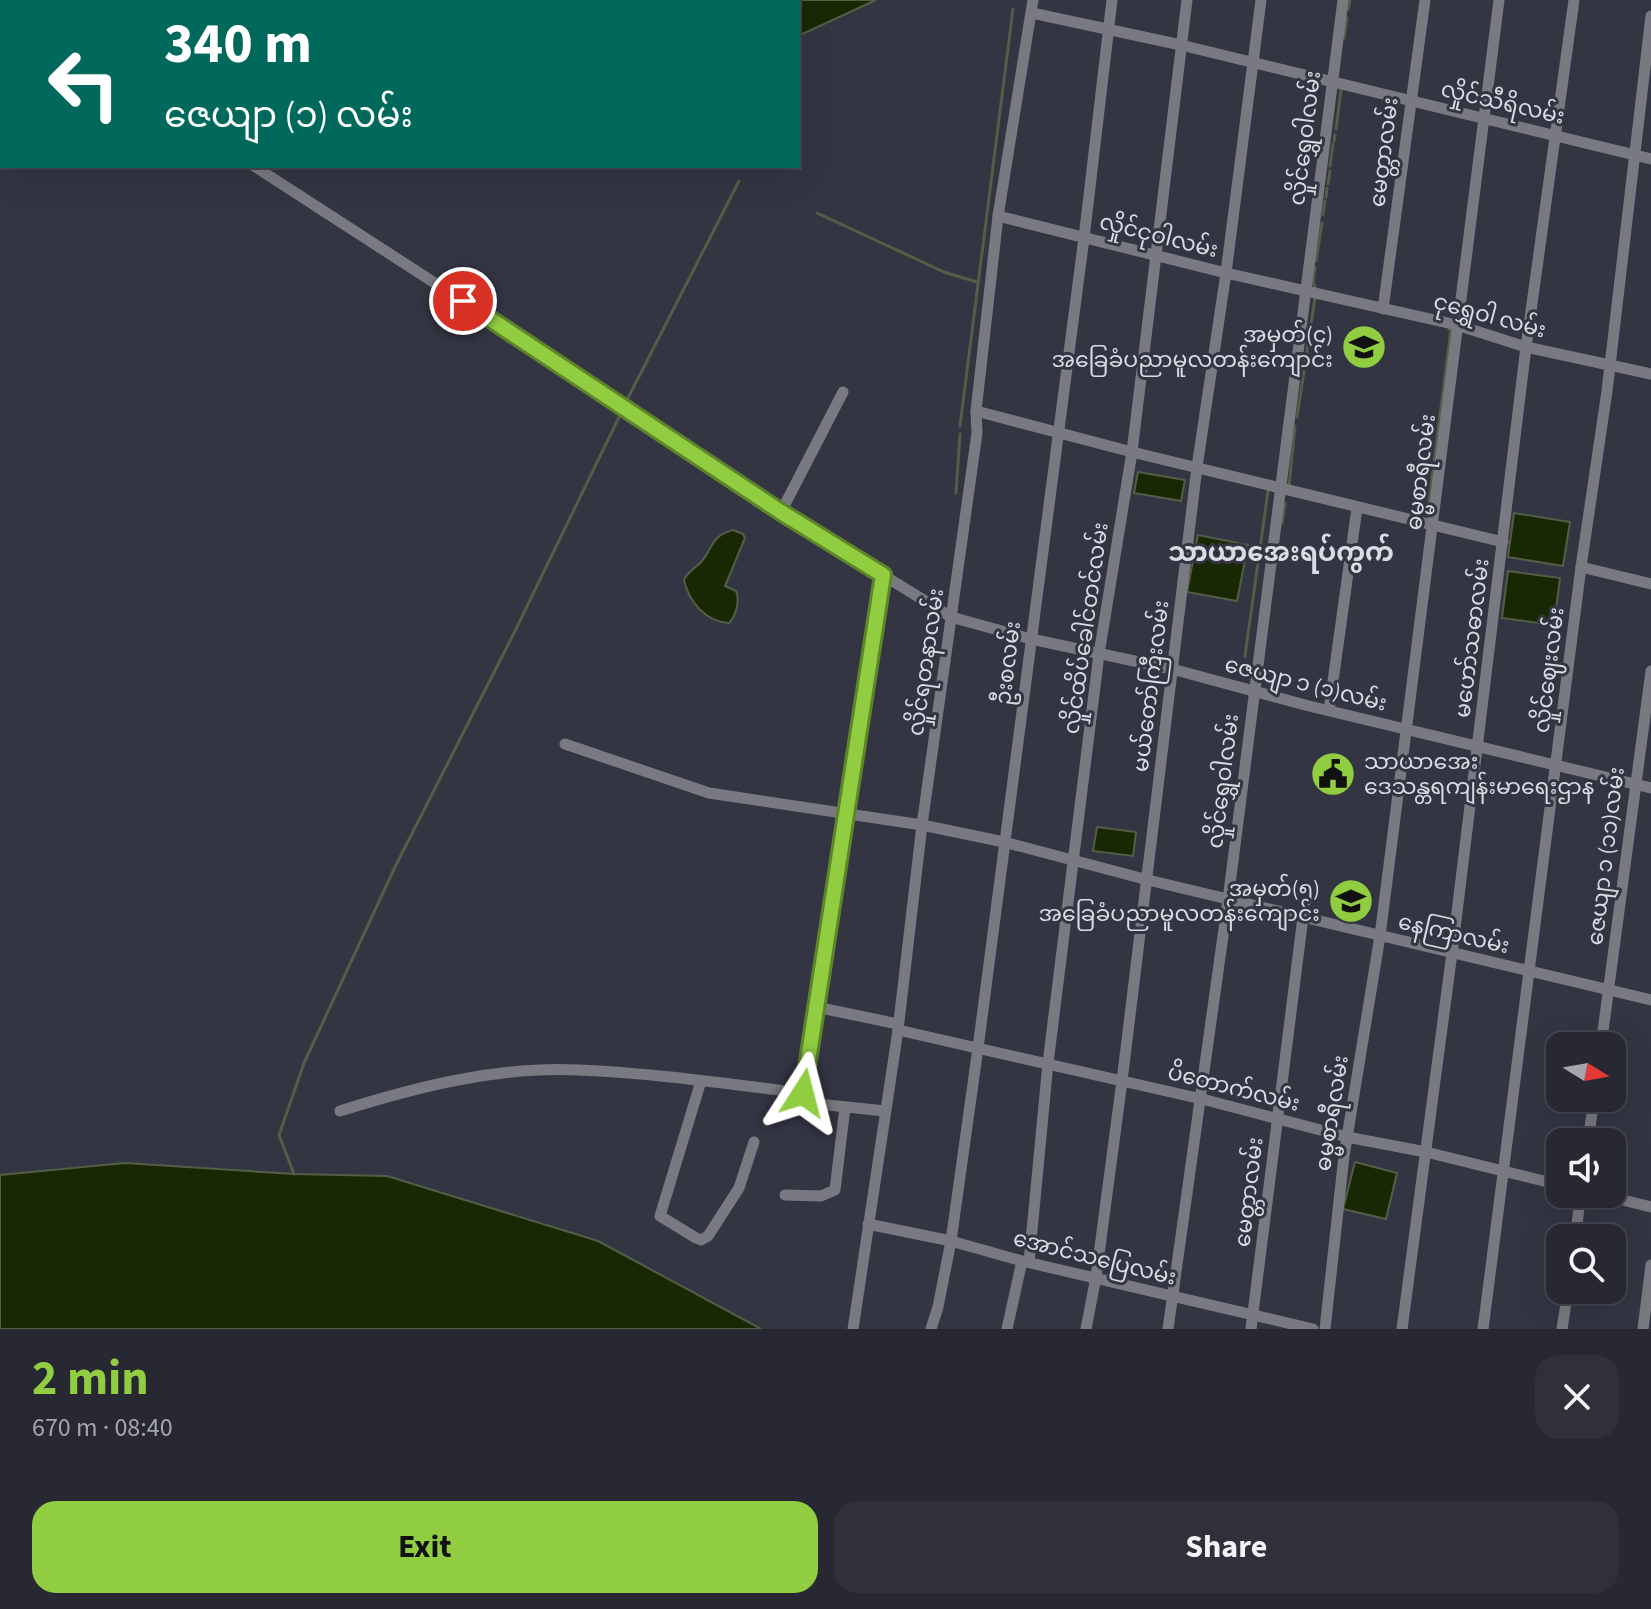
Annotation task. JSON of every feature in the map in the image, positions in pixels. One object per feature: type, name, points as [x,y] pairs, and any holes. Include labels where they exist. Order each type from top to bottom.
[{"type":"street","name":"ဦးစလမ်း","points":[[931,1329],[951,1241],[978,1048],[1084,238],[1112,0]]},
{"type":"street","name":"လှိုင်ထိပ်ခေါင်တင်လမ်း","points":[[1007,1329],[1026,1262],[1099,654],[1132,452],[1187,0]]},
{"type":"street","name":"မယ်တော်ကြီးလမ်း","points":[[1086,1329],[1096,1277],[1122,1081],[1197,467],[1261,0]]},
{"type":"street","name":"လှိုင်ရွှေဝါလမ်း","points":[[1168,1329],[1228,900],[1253,690],[1312,291],[1338,84],[1343,0]]},
{"type":"street","name":"မေတ္တာလမ်း","points":[[1383,309],[1425,0]]},
{"type":"street","name":"ဓမ္မစာရီလမ်း","points":[[1325,1329],[1347,1137],[1380,936],[1434,526],[1499,0]]},
{"type":"street","name":"မဟော်သဓာလမ်း","points":[[1402,1329],[1452,953],[1526,347],[1574,0]]},
{"type":"street","name":"လှိုင်သီရိလမ်း","points":[[1032,6],[1109,30],[1554,133],[1651,159]]},
{"type":"street","name":"လှိုင်ရတနာလမ်း","points":[[853,1329],[898,1027],[922,825],[977,433],[976,411],[998,216],[1032,6]]},
{"type":"street","name":"လှိုင်ဈေးလမ်း","points":[[1483,1329],[1610,364],[1651,16]]},
{"type":"street","name":"ဇေယျာ ၁ (၁)လမ်း","points":[[257,168],[634,412],[781,512],[951,617],[1651,788]]},
{"type":"street","name":"လှိုင်ငုဝါလမ်း","points":[[998,216],[1226,273],[1312,291]]},
{"type":"street","name":"ငုရွှေဝါ လမ်း","points":[[1312,291],[1457,325],[1526,347],[1651,374]]},
{"type":"street","points":[[781,512],[843,392]]},
{"type":"street","points":[[976,411],[1503,542]]},
{"type":"street","points":[[1329,710],[1357,508]]},
{"type":"street","points":[[1581,567],[1651,584]]},
{"type":"street","points":[[883,575],[803,1093],[804,1101],[809,1103],[885,1111]]},
{"type":"street","name":"ဇေယျာ ၁ (၁၁)လမ်း","points":[[1603,1032],[1651,671]]},
{"type":"street","name":"နေကြာလမ်း","points":[[565,744],[709,793],[922,825],[1004,842],[1228,900],[1651,1000]]},
{"type":"street","name":"မေတ္တာလမ်း","points":[[1251,1329],[1303,917]]},
{"type":"street","name":"ပိတောက်လမ်း","points":[[816,1007],[1278,1117],[1347,1137],[1426,1152],[1546,1182]]},
{"type":"street","points":[[340,1111],[412,1088],[526,1071],[577,1070],[803,1093]]},
{"type":"street","points":[[701,1081],[660,1216],[696,1238],[701,1240],[708,1236],[739,1188],[754,1142]]},
{"type":"street","points":[[785,1195],[821,1196],[835,1190],[845,1107]]},
{"type":"street","points":[[1626,1201],[1651,1207]]},
{"type":"street","name":"အောင်သပြေလမ်း","points":[[868,1224],[951,1241],[1026,1262],[1313,1329]]},
{"type":"street","points":[[1643,1329],[1651,1265]]},
{"type":"street","points":[[1562,1329],[1566,1304]]},
{"type":"shaded area","points":[[800,0],[876,0],[800,35]]},
{"type":"shaded area","points":[[1138,472],[1185,480],[1181,501],[1134,493]]},
{"type":"shaded area","points":[[1514,513],[1570,522],[1563,566],[1508,557]]},
{"type":"shaded area","points":[[733,530],[745,538],[725,586],[736,591],[738,599],[729,623],[706,615],[694,603],[684,580],[702,561],[717,538]]},
{"type":"shaded area","points":[[1198,535],[1248,545],[1237,601],[1187,592]]},
{"type":"shaded area","points":[[1508,571],[1560,578],[1554,625],[1502,618]]},
{"type":"shaded area","points":[[1097,827],[1136,832],[1133,856],[1093,851]]},
{"type":"shaded area","points":[[1355,1162],[1397,1173],[1386,1219],[1343,1209]]},
{"type":"shaded area","points":[[125,1163],[294,1174],[387,1176],[598,1241],[761,1329],[0,1329],[0,1175]]},
{"type":"waterway","points":[[1348,10],[1350,0]]},
{"type":"waterway","points":[[960,426],[1013,9]]},
{"type":"waterway","points":[[1344,38],[1347,18]]},
{"type":"waterway","points":[[1336,129],[1341,90]]},
{"type":"waterway","points":[[1334,141],[1335,135]]},
{"type":"waterway","points":[[1330,166],[1333,144]]},
{"type":"waterway","points":[[1328,184],[1330,171]]},
{"type":"waterway","points":[[626,402],[739,181]]},
{"type":"waterway","points":[[1326,197],[1327,188]]},
{"type":"waterway","points":[[1323,215],[1325,201]]},
{"type":"waterway","points":[[817,213],[944,272],[977,282]]},
{"type":"waterway","points":[[1316,261],[1322,223]]},
{"type":"waterway","points":[[1315,267],[1313,283],[1316,288]]},
{"type":"waterway","points":[[1297,417],[1315,298]]},
{"type":"waterway","points":[[1428,510],[1449,329]]},
{"type":"waterway","points":[[294,1174],[279,1135],[304,1063],[395,867],[623,409]]},
{"type":"waterway","points":[[1289,486],[1295,426]]},
{"type":"waterway","points":[[956,493],[960,434]]},
{"type":"waterway","points":[[1245,656],[1268,491]]},
{"type":"waterway","points":[[1282,523],[1285,503]]},
{"type":"place","name":"အမှတ်(၄) အခြေခံပညာမူလတန်းကျောင်း","points":[[1364,347]]},
{"type":"place","name":"သာယာအေး ဒေသန္တရကျန်းမာရေးဌာန","points":[[1333,774]]},
{"type":"place","name":"အမှတ်(၅) အခြေခံပညာမူလတန်းကျောင်း","points":[[1351,901]]},
{"type":"district","name":"သာယာအေးရပ်ကွက်","points":[[1281,552]]},
{"type":"route","points":[[463,301],[781,512],[883,575],[803,1093]]}]
